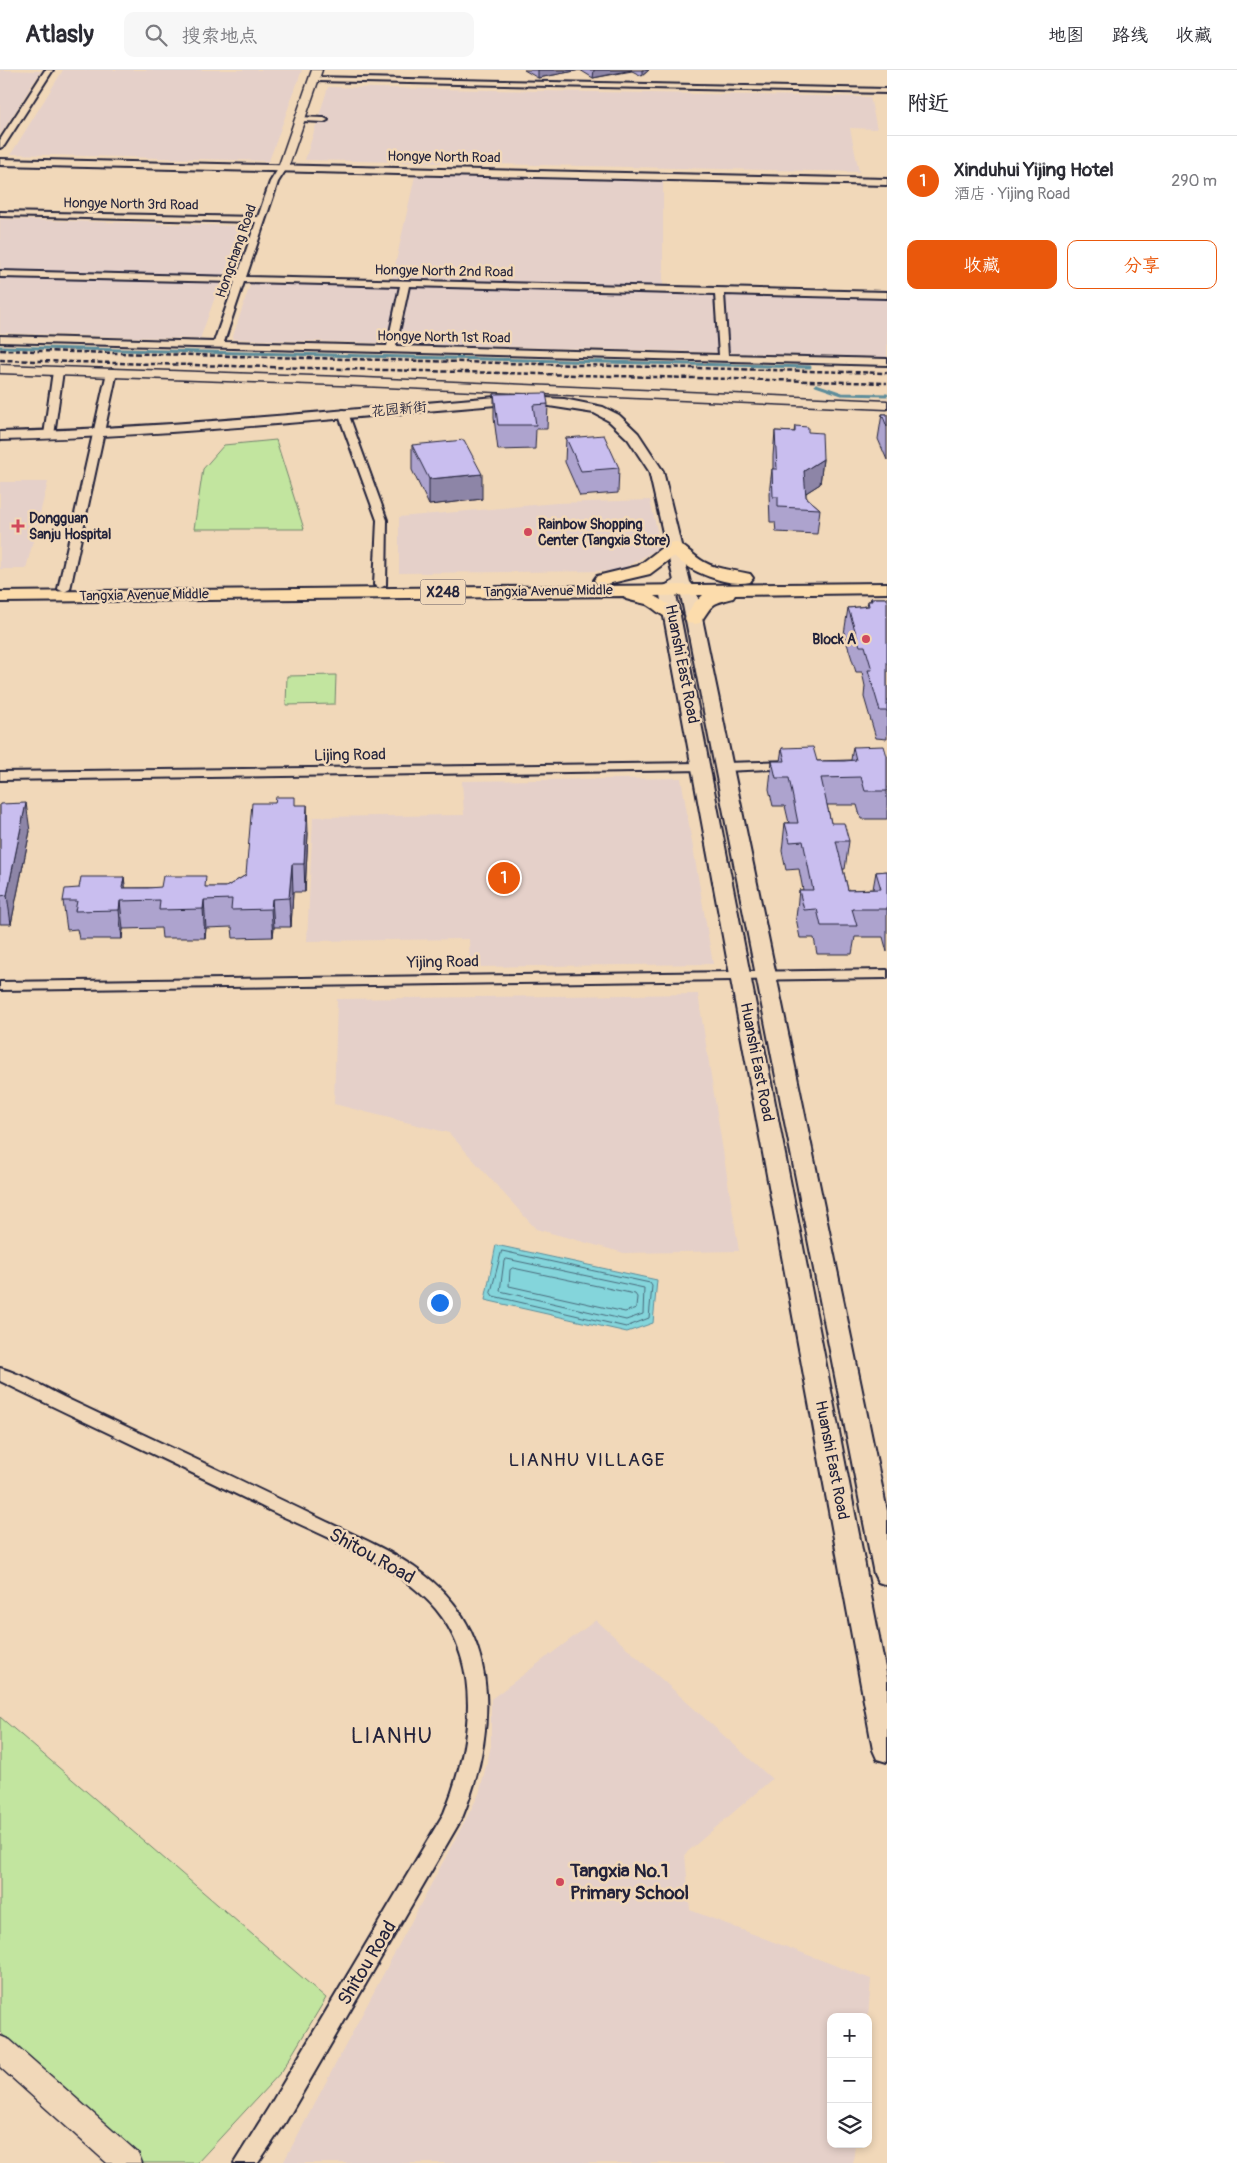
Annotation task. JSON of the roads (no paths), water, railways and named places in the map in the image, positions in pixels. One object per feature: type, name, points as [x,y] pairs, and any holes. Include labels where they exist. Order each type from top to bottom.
[{"type":"main road","name":"Hongye North Road","points":[[0,158],[887,182]]},
{"type":"main road","name":"Hongye North Road","points":[[0,162],[887,178]]},
{"type":"main road","name":"花园新街","points":[[0,436],[98,433],[343,413],[536,400],[564,402],[598,410],[614,418],[633,436],[656,471],[674,547],[679,587]]},
{"type":"main road","points":[[586,587],[644,570],[674,547],[693,565],[706,571],[768,585]]},
{"type":"main road","name":"Tangxia Avenue Middle","points":[[0,590],[380,586],[679,587],[887,581]]},
{"type":"main road","points":[[694,619],[699,606],[712,597],[768,585]]},
{"type":"main road","name":"Tangxia Avenue Middle","points":[[768,585],[887,588]]},
{"type":"main road","points":[[586,587],[638,596],[653,601],[672,614]]},
{"type":"main road","name":"Tangxia Avenue Middle","points":[[0,597],[586,587]]},
{"type":"main road","name":"Huanshi East Road","points":[[679,587],[672,614],[887,1750]]},
{"type":"main road","name":"Huanshi East Road","points":[[679,587],[694,619],[887,1574]]},
{"type":"street","points":[[0,146],[49,70]]},
{"type":"street","points":[[284,166],[316,74],[887,91]]},
{"type":"street","points":[[301,119],[324,120]]},
{"type":"street","name":"Hongchang Road","points":[[218,345],[274,182],[284,166]]},
{"type":"street","name":"Hongye North 3rd Road","points":[[0,214],[261,220]]},
{"type":"street","name":"Hongye North 2nd Road","points":[[0,274],[887,295]]},
{"type":"street","points":[[391,349],[405,284]]},
{"type":"street","points":[[719,291],[724,358]]},
{"type":"street","name":"Hongye North 1st Road","points":[[0,339],[887,362]]},
{"type":"street","points":[[0,370],[112,372],[620,392],[887,405]]},
{"type":"street","points":[[48,435],[58,371]]},
{"type":"street","points":[[64,589],[112,372]]},
{"type":"street","points":[[598,410],[620,392]]},
{"type":"street","points":[[343,413],[382,520],[380,586]]},
{"type":"street","points":[[724,767],[800,765]]},
{"type":"street","name":"Lijing Road","points":[[0,776],[701,767]]},
{"type":"street","name":"Yijing Road","points":[[0,986],[887,974]]},
{"type":"street","name":"Shitou Road","points":[[0,1374],[277,1505],[393,1563],[423,1584],[448,1612],[458,1627],[472,1661],[477,1697],[476,1737],[468,1778],[458,1805],[441,1838],[277,2115],[245,2163]]},
{"type":"street","points":[[0,2049],[128,2163]]},
{"type":"water","points":[[496,1245],[657,1280],[653,1323],[627,1332],[485,1300]]},
{"type":"waterway","points":[[0,347],[810,367]]},
{"type":"waterway","points":[[816,385],[842,394],[887,395]]},
{"type":"railway","points":[[0,350],[887,373]]},
{"type":"railway","points":[[0,360],[887,383]]},
{"type":"place","name":"Dongguan Sanju Hospital","points":[[18,526]]},
{"type":"place","name":"Rainbow Shopping Center (Tangxia Store)","points":[[528,532]]},
{"type":"place","name":"Block A","points":[[866,639]]},
{"type":"place","name":"Xinduhui Yijing Hotel","points":[[504,878]]},
{"type":"place","name":"Tangxia No.1 Primary School","points":[[560,1882]]},
{"type":"district","name":"LIANHU VILLAGE","points":[[587,1460]]},
{"type":"district","name":"LIANHU","points":[[392,1736]]}]
